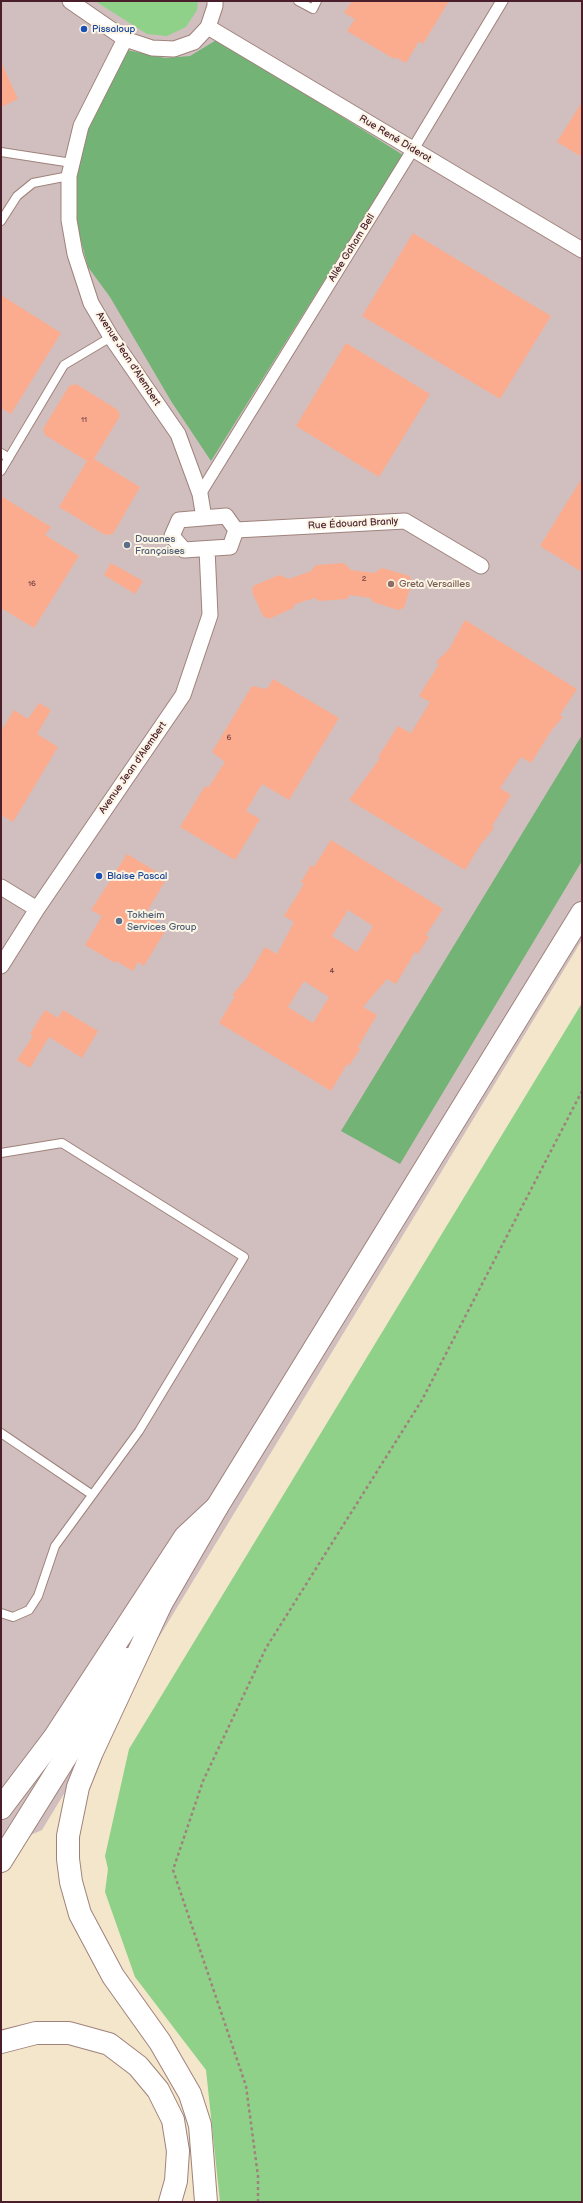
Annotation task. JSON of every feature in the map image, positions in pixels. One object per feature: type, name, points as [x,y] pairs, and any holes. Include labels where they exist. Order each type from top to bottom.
[{"type":"main road","points":[[1,1861],[160,1606],[217,1507],[582,913]]},
{"type":"main road","points":[[1,1808],[54,1738],[185,1537],[217,1507]]},
{"type":"main road","points":[[160,1606],[92,1752],[78,1787],[69,1830],[68,1859],[71,1882],[80,1914],[113,1976],[160,2042],[190,2094],[200,2124],[206,2179],[206,2202]]},
{"type":"main road","points":[[1,2042],[36,2033],[69,2033],[109,2044],[138,2066],[158,2090],[173,2120],[178,2151],[176,2180],[170,2202]]},
{"type":"main road","points":[[197,2202],[206,2179]]},
{"type":"street","points":[[70,1],[125,39],[152,48],[174,49],[194,42],[208,27],[215,6],[215,1]]},
{"type":"street","name":"Allée Gaham Bell","points":[[200,494],[413,149],[502,1]]},
{"type":"street","name":"Rue René Diderot","points":[[208,27],[582,250]]},
{"type":"street","name":"Avenue Jean d'Alembert","points":[[125,39],[81,126],[70,170],[68,220],[75,254],[91,303],[111,337],[178,434],[200,494],[204,518]]},
{"type":"street","points":[[226,516],[236,530],[230,547],[184,550],[172,536],[179,520],[226,516]]},
{"type":"street","name":"Rue Édouard Branly","points":[[236,530],[405,521],[481,566]]},
{"type":"street","name":"Avenue Jean d'Alembert","points":[[1,966],[37,909],[183,695],[210,615],[207,549]]},
{"type":"street","points":[[1,887],[37,909]]},
{"type":"lane","points":[[298,1],[313,9],[317,1]]},
{"type":"lane","points":[[1,152],[70,170]]},
{"type":"lane","points":[[1,221],[16,196],[33,183],[70,170]]},
{"type":"lane","points":[[1,471],[64,365],[111,337]]},
{"type":"lane","points":[[1,453],[9,458]]},
{"type":"lane","points":[[1,1153],[62,1143],[244,1257],[139,1431],[91,1494],[55,1546],[38,1596],[29,1610],[13,1618],[1,1613]]},
{"type":"lane","points":[[1,1433],[91,1494]]},
{"type":"path","points":[[258,2202],[258,2176],[246,2086],[173,1870],[203,1781],[266,1648],[422,1400],[582,1091]]},
{"type":"shaded area","points":[[1,1],[582,1],[582,940],[42,1830],[1,1848]]},
{"type":"green space","points":[[95,1],[198,1],[197,10],[186,27],[167,36],[147,34]]},
{"type":"green space","points":[[218,39],[403,155],[211,461],[171,401],[110,297],[88,267],[76,222],[76,177],[88,126],[127,50],[165,58],[190,56]]},
{"type":"green space","points":[[582,735],[582,861],[400,1164],[341,1131]]},
{"type":"green space","points":[[582,1003],[582,2202],[220,2202],[206,2070],[135,1977],[105,1892],[108,1869],[105,1856],[129,1749]]},
{"type":"building","points":[[352,1],[449,1],[423,44],[419,41],[406,63],[395,57],[394,59],[347,31],[355,19],[344,13]]},
{"type":"building","points":[[1,62],[18,99],[1,107]]},
{"type":"building","points":[[582,102],[582,157],[557,142]]},
{"type":"building","points":[[413,233],[551,316],[500,399],[362,316]]},
{"type":"building","points":[[1,295],[61,333],[11,414],[1,408]]},
{"type":"building","points":[[346,343],[430,394],[379,477],[296,426]]},
{"type":"building","points":[[76,384],[118,410],[120,416],[94,459],[140,487],[113,534],[105,535],[59,507],[87,461],[45,435],[43,429],[69,386]]},
{"type":"building","points":[[582,478],[582,572],[540,546]]},
{"type":"building","points":[[1,496],[51,527],[45,535],[79,556],[34,628],[1,608]]},
{"type":"building","points":[[111,563],[143,581],[135,594],[104,575]]},
{"type":"building","name":"Greta Versailles","points":[[344,563],[351,570],[374,573],[382,568],[410,576],[412,582],[404,608],[398,610],[373,602],[370,598],[350,595],[347,599],[319,601],[315,598],[295,604],[293,608],[269,619],[263,616],[252,592],[253,586],[279,575],[289,579],[311,571],[316,565]]},
{"type":"building","points":[[465,620],[577,689],[560,715],[563,717],[551,731],[531,763],[521,757],[500,788],[511,795],[492,826],[494,828],[481,844],[465,870],[349,800],[380,758],[378,757],[398,726],[411,733],[430,702],[419,696],[439,664],[436,662],[449,649]]},
{"type":"building","points":[[273,679],[339,718],[289,800],[262,784],[246,811],[260,819],[235,860],[180,827],[205,786],[208,788],[225,762],[212,752],[252,686],[267,689]]},
{"type":"building","points":[[39,703],[51,710],[37,734],[58,747],[13,822],[1,815],[1,731],[14,710],[28,719]]},
{"type":"building","points":[[331,840],[443,909],[426,935],[429,937],[418,954],[415,952],[396,984],[387,979],[363,1007],[377,1015],[358,1047],[360,1049],[349,1066],[347,1064],[331,1091],[219,1023],[235,996],[232,995],[246,979],[265,947],[277,954],[294,922],[284,916],[304,884],[301,882],[311,865],[314,867]],"holes":[[[348,910],[373,926],[357,952],[332,936]],[[304,981],[329,997],[313,1023],[288,1007]]]},
{"type":"building","points":[[127,854],[167,878],[145,915],[167,928],[144,966],[138,962],[133,971],[116,961],[115,963],[85,945],[102,916],[91,910]]},
{"type":"building","points":[[45,1010],[58,1018],[63,1010],[98,1031],[82,1058],[49,1037],[30,1068],[17,1060],[33,1036],[30,1034]]},
{"type":"place","name":"Pissaloup","points":[[84,29]]},
{"type":"place","name":"Douanes Françaises","points":[[127,545]]},
{"type":"place","name":"Greta Versailles","points":[[391,584]]},
{"type":"place","name":"Blaise Pascal","points":[[99,876]]},
{"type":"place","name":"Tokheim Services Group","points":[[119,921]]}]
